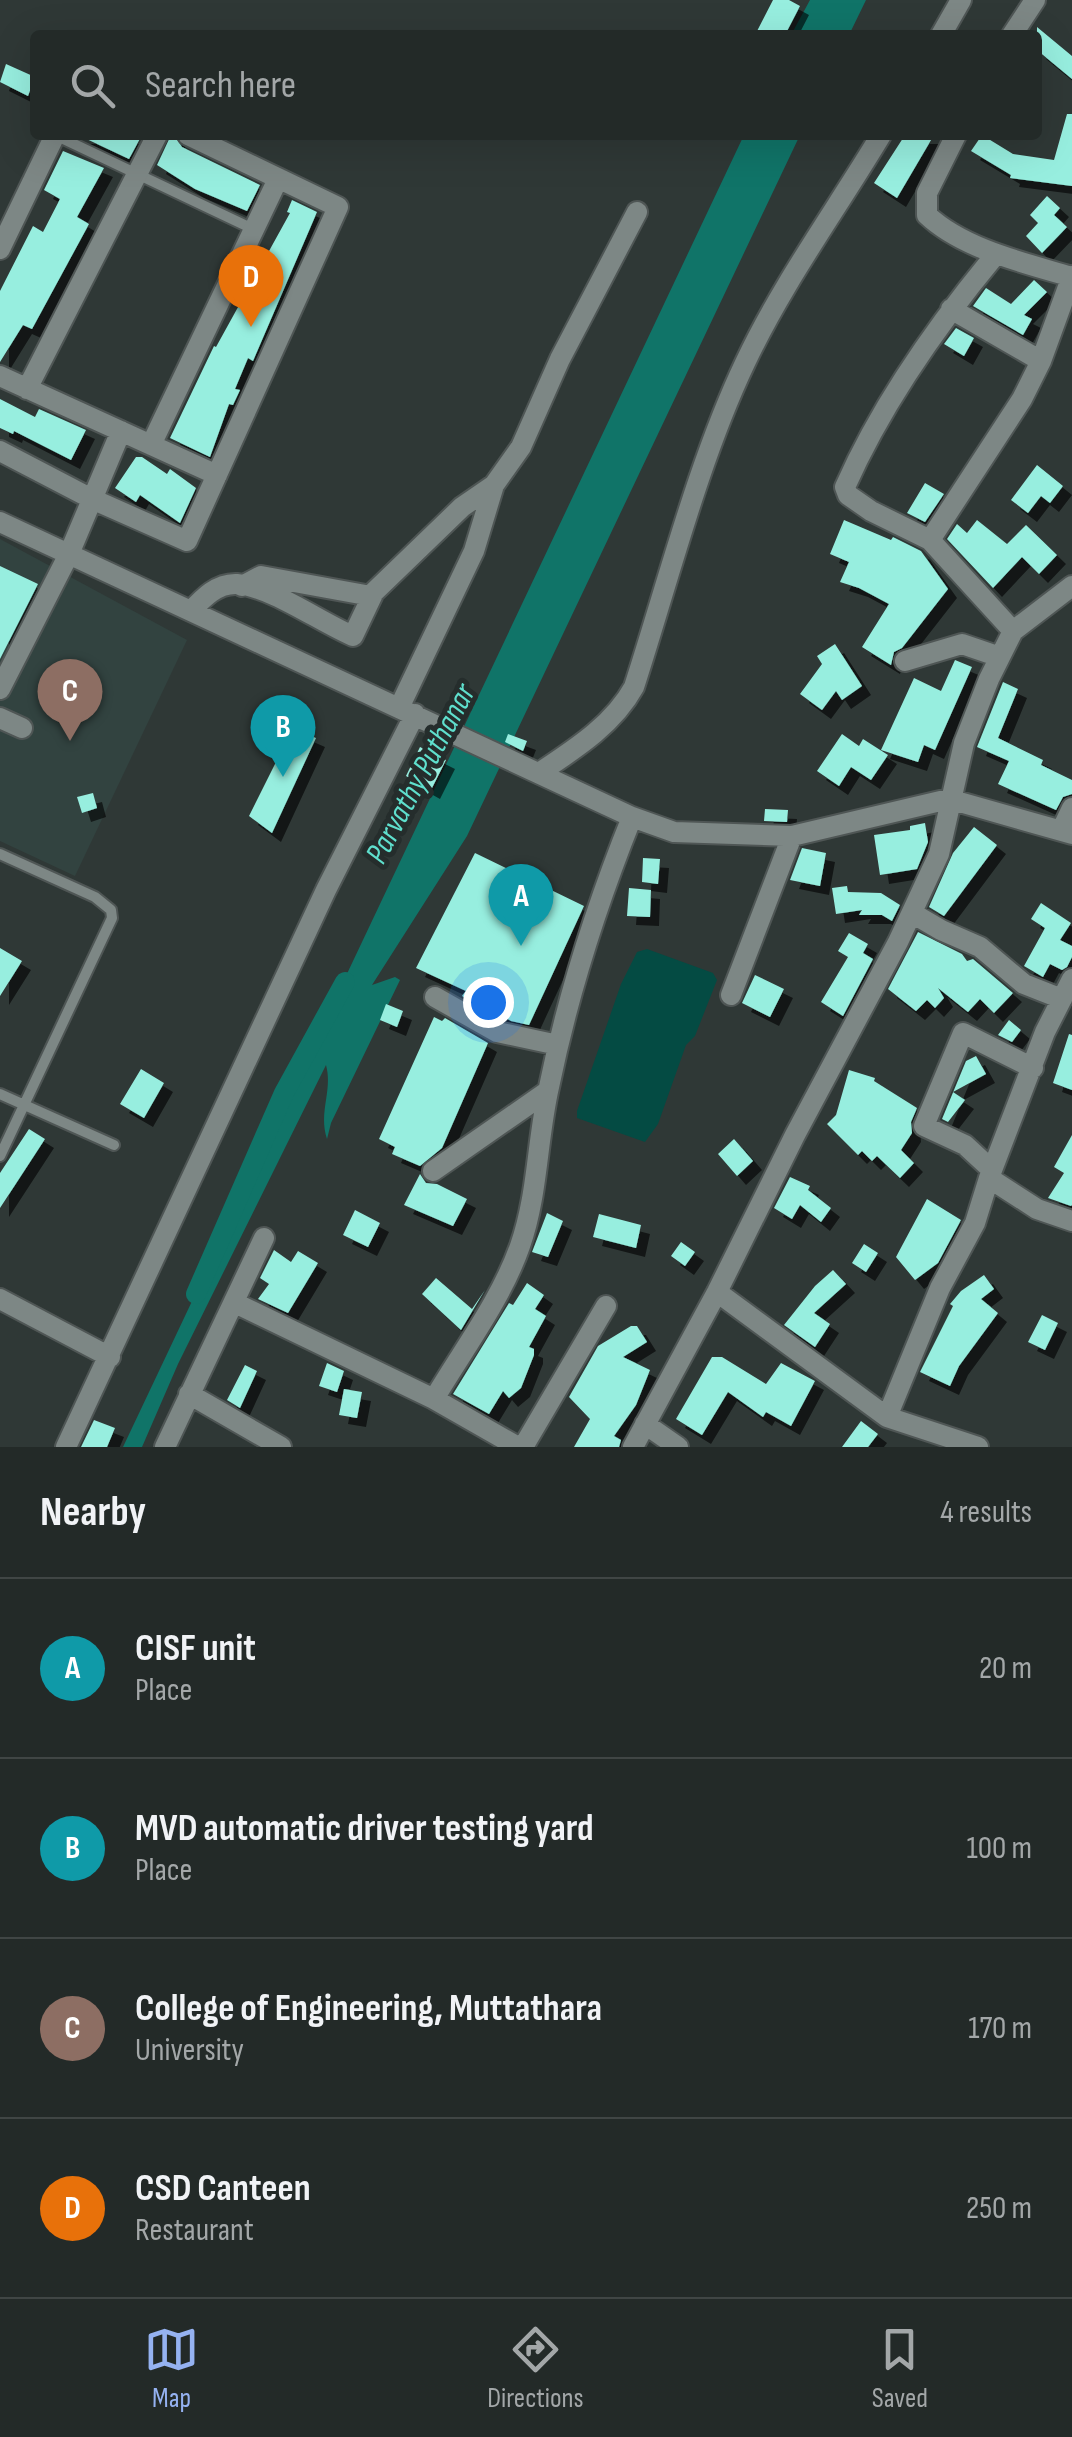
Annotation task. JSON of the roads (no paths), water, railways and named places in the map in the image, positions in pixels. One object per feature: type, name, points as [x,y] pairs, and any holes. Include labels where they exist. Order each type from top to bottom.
[{"type":"street","points":[[944,30],[961,0]]},
{"type":"street","points":[[1015,30],[1035,0]]},
{"type":"street","points":[[0,248],[53,140]]},
{"type":"street","points":[[28,389],[154,140]]},
{"type":"street","points":[[0,451],[92,499],[187,541],[338,207],[198,140]]},
{"type":"street","points":[[539,773],[624,706],[634,686],[724,408],[785,292],[879,140]]},
{"type":"street","points":[[930,540],[1022,399],[1041,361],[1072,276],[996,254],[945,230],[927,215],[924,206],[928,193],[954,140]]},
{"type":"street","points":[[151,445],[278,178]]},
{"type":"street","points":[[66,1447],[407,711],[474,551],[494,485],[521,447],[560,358],[638,212]]},
{"type":"street","points":[[996,254],[951,308],[878,424],[845,487],[848,495],[871,511],[930,540],[1013,631]]},
{"type":"street","points":[[951,308],[1041,361]]},
{"type":"street","points":[[0,376],[217,476]]},
{"type":"street","points":[[0,689],[69,554],[121,432]]},
{"type":"street","points":[[190,611],[209,592],[236,584],[270,595],[352,636],[371,596],[396,567],[462,507],[494,485]]},
{"type":"street","points":[[0,522],[632,816],[674,832],[792,836],[949,799],[1067,832],[1072,808]]},
{"type":"street","points":[[242,586],[262,576],[371,596]]},
{"type":"street","points":[[633,1447],[718,1292],[912,913],[939,854],[964,743],[1013,631],[1072,586]]},
{"type":"street","points":[[905,661],[962,644],[1000,657]]},
{"type":"street","points":[[0,718],[22,728]]},
{"type":"street","points":[[434,1399],[519,1250],[527,1225],[558,1045],[601,893],[632,816]]},
{"type":"street","points":[[731,995],[792,836]]},
{"type":"street","points":[[887,1417],[940,1288],[975,1223],[1032,1068],[1067,989],[1024,984],[980,946],[940,930],[912,913]]},
{"type":"street","points":[[435,997],[497,1032],[558,1045]]},
{"type":"street","points":[[1032,1068],[963,1033],[924,1126],[965,1144],[991,1174],[1037,1210],[1072,1221]]},
{"type":"street","points":[[433,1171],[548,1091]]},
{"type":"street","points":[[165,1447],[264,1238]]},
{"type":"street","points":[[718,1292],[887,1417],[978,1447]]},
{"type":"street","points":[[0,1299],[110,1357]]},
{"type":"street","points":[[235,1303],[434,1399],[515,1446],[606,1306]]},
{"type":"street","points":[[189,1394],[281,1447]]},
{"type":"street","points":[[646,1424],[678,1447]]},
{"type":"lane","points":[[65,140],[254,229]]},
{"type":"lane","points":[[0,854],[95,897],[111,910],[112,918],[0,1156]]},
{"type":"lane","points":[[0,1094],[114,1145]]},
{"type":"waterway","name":"Parvathy Puthanar","points":[[196,1294],[284,1093],[345,982]]},
{"type":"place","name":"CSD Canteen","points":[[251,327]]},
{"type":"place","name":"College of Engineering, Muttathara","points":[[70,741]]},
{"type":"place","name":"MVD automatic driver testing yard","points":[[283,777]]},
{"type":"place","name":"CISF unit","points":[[521,946]]}]
